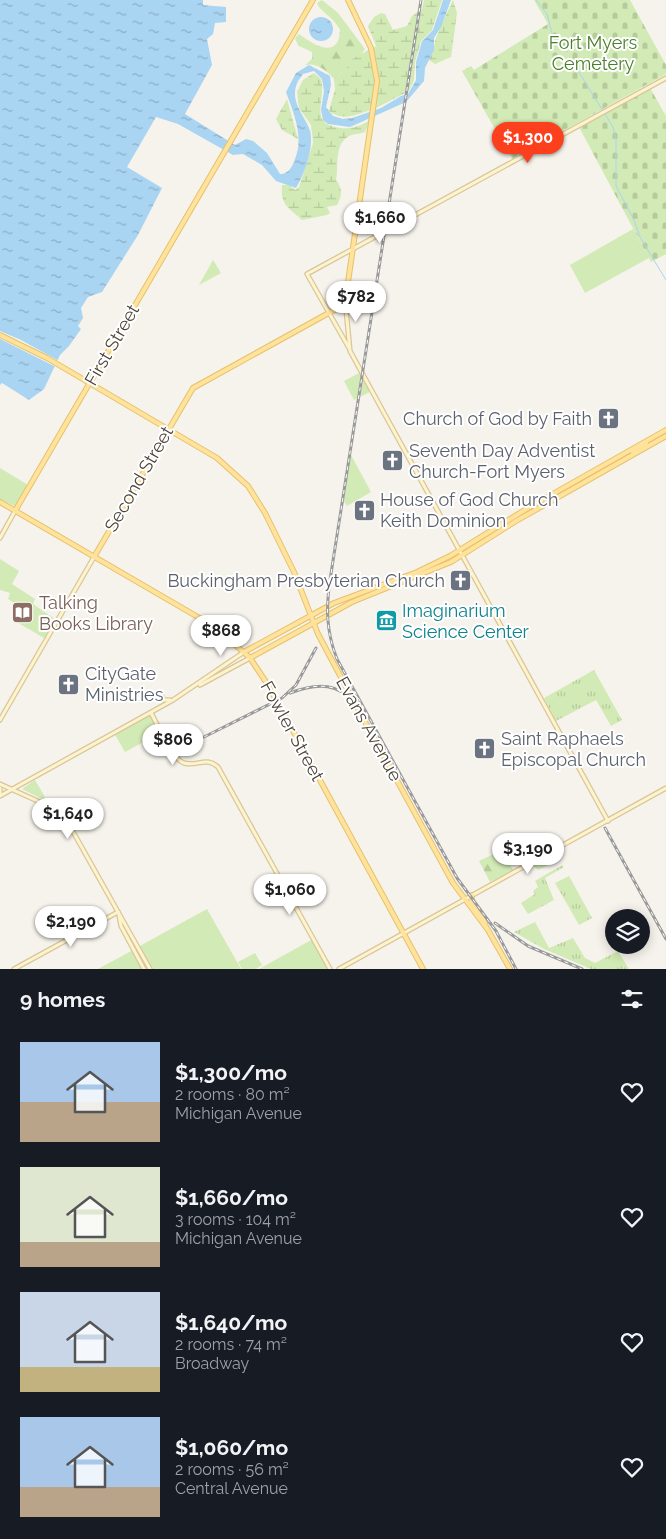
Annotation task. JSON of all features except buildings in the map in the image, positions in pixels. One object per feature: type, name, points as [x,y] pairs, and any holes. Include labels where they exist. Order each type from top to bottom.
[{"type":"main road","points":[[343,302],[348,293],[355,248],[377,81],[373,55],[348,0]]},
{"type":"main road","name":"First Street","points":[[15,511],[313,1]]},
{"type":"main road","name":"Second Street","points":[[94,557],[188,394],[197,384],[329,313],[343,302]]},
{"type":"main road","name":"Evans Avenue","points":[[0,336],[60,366],[218,458],[244,481],[267,517],[294,572],[314,623],[352,698],[464,900],[487,929],[510,969]]},
{"type":"main road","points":[[244,652],[347,597],[417,572],[460,550],[548,496],[666,430]]},
{"type":"main road","points":[[250,658],[366,596],[414,578],[463,555],[519,519],[666,436]]},
{"type":"main road","points":[[630,456],[646,443],[646,440]]},
{"type":"main road","points":[[535,510],[536,505],[548,496]]},
{"type":"main road","name":"Fowler Street","points":[[0,502],[215,627],[250,658],[269,687],[423,969]]},
{"type":"main road","points":[[519,519],[528,508]]},
{"type":"main road","points":[[472,895],[471,902],[484,920],[487,929]]},
{"type":"street","points":[[608,821],[307,274],[666,78]]},
{"type":"street","points":[[343,302],[346,309],[350,351]]},
{"type":"street","name":"First Street","points":[[0,538],[15,511]]},
{"type":"street","name":"Second Street","points":[[0,720],[94,557]]},
{"type":"street","points":[[0,788],[0,795],[151,713],[244,652]]},
{"type":"street","points":[[190,689],[250,658]]},
{"type":"street","points":[[213,678],[214,674],[234,659]]},
{"type":"street","points":[[160,693],[164,700],[173,700]]},
{"type":"street","points":[[151,713],[178,759],[190,764],[207,761],[218,767],[330,969]]},
{"type":"street","points":[[0,784],[62,812],[150,969]]},
{"type":"street","points":[[339,969],[666,788]]},
{"type":"street","points":[[14,969],[118,912]]},
{"type":"street","points":[[118,912],[121,926],[144,969]]},
{"type":"green space","points":[[322,0],[338,13],[365,49],[359,57],[351,60],[347,69],[334,79],[321,68],[309,64],[305,65],[312,59],[312,52],[299,46],[295,38],[299,34],[317,45],[330,48],[335,45],[340,30],[317,3]]},
{"type":"green space","points":[[424,0],[442,0],[432,30],[421,41],[415,62],[414,80],[409,91],[376,108],[378,74],[373,48],[376,46],[368,26],[374,17],[381,13],[385,14],[393,30],[407,26],[412,16],[422,9]]},
{"type":"green space","points":[[453,0],[457,13],[451,57],[435,64],[429,60],[436,37]]},
{"type":"green space","name":"Fort Myers Cemetery","points":[[534,0],[630,0],[666,65],[666,74],[512,159],[462,71],[471,66],[474,70],[548,24]]},
{"type":"green space","points":[[370,49],[375,81],[371,110],[344,117],[329,111],[335,89],[334,79],[347,69],[349,61]]},
{"type":"green space","points":[[314,73],[321,79],[321,116],[324,122],[331,126],[345,128],[356,127],[370,120],[365,132],[348,137],[342,142],[340,147],[336,180],[341,192],[337,205],[327,207],[330,213],[327,215],[302,220],[286,206],[282,197],[282,185],[289,185],[295,190],[299,187],[313,143],[311,125],[299,108],[297,92],[303,80]]},
{"type":"green space","name":"Fort Myers Cemetery","points":[[650,88],[666,116],[666,254],[651,262],[579,127]]},
{"type":"green space","points":[[287,99],[298,139],[282,130],[276,119]]},
{"type":"green space","points":[[633,229],[649,258],[585,293],[570,265]]},
{"type":"green space","points":[[213,260],[221,273],[199,285]]},
{"type":"green space","points":[[361,372],[372,391],[354,400],[344,381]]},
{"type":"green space","points":[[350,453],[371,492],[347,506],[342,498]]},
{"type":"green space","points":[[0,468],[28,485],[15,506],[0,500]]},
{"type":"green space","points":[[0,559],[19,571],[12,584],[35,599],[33,604],[55,619],[44,638],[15,621],[22,608],[8,599],[10,593],[0,590]]},
{"type":"green space","points":[[594,670],[622,720],[611,726],[596,700],[556,721],[544,698]]},
{"type":"green space","points":[[151,713],[162,732],[125,752],[114,733]]},
{"type":"green space","points":[[35,780],[45,797],[44,800],[22,789]]},
{"type":"green space","points":[[502,850],[513,870],[490,882],[479,861]]},
{"type":"green space","points":[[555,854],[557,861],[538,870],[533,865]]},
{"type":"green space","points":[[562,865],[564,867],[545,878],[554,900],[528,914],[521,903],[535,894],[533,891],[538,887],[535,881]]},
{"type":"green space","points":[[569,876],[592,918],[579,925],[555,883]]},
{"type":"green space","points":[[207,909],[241,969],[150,969],[138,947]]},
{"type":"green space","points":[[535,922],[549,948],[573,938],[585,958],[595,963],[612,954],[620,954],[629,969],[591,969],[544,949],[514,932]]},
{"type":"green space","points":[[313,939],[330,969],[259,969]]},
{"type":"green space","points":[[133,950],[143,969],[98,969]]},
{"type":"green space","points":[[255,953],[262,965],[256,969],[242,969],[238,962]]},
{"type":"water","points":[[0,0],[203,0],[203,5],[226,7],[226,22],[215,23],[213,34],[207,39],[212,65],[185,114],[235,145],[246,139],[253,141],[267,153],[280,174],[290,170],[298,151],[297,125],[286,92],[296,73],[309,65],[330,76],[331,85],[326,107],[333,116],[343,119],[352,118],[381,108],[408,94],[416,80],[416,62],[422,41],[433,30],[443,0],[451,0],[441,27],[434,38],[434,50],[425,68],[424,81],[406,102],[350,127],[328,124],[323,120],[321,110],[324,91],[322,79],[314,71],[303,74],[298,81],[295,94],[297,106],[311,134],[311,142],[305,167],[296,188],[276,181],[262,165],[243,154],[233,155],[178,124],[156,117],[127,167],[162,188],[138,235],[102,292],[88,297],[81,308],[83,318],[78,326],[81,329],[60,355],[44,389],[29,400],[2,383],[0,385]]},
{"type":"water","points":[[321,17],[329,21],[333,29],[329,37],[321,41],[313,37],[309,29],[313,21]]},
{"type":"pier","points":[[0,331],[59,361],[56,367],[0,339]]},
{"type":"waterway","points":[[536,0],[547,14],[553,37],[561,43],[567,52]]},
{"type":"waterway","points":[[570,58],[613,127],[616,140],[616,186],[634,220],[640,237],[666,280]]},
{"type":"railway","points":[[421,0],[330,580],[328,620],[333,649],[337,659],[457,878],[496,931],[516,969]]},
{"type":"railway","points":[[204,737],[282,698],[296,685],[316,648]]},
{"type":"railway","points":[[290,693],[310,687],[328,687],[353,698],[361,706]]},
{"type":"railway","points":[[605,828],[666,939]]},
{"type":"railway","points":[[495,923],[528,946],[582,969]]},
{"type":"place","name":"Church of God by Faith","points":[[608,419]]},
{"type":"place","name":"Seventh Day Adventist Church-Fort Myers","points":[[393,461]]},
{"type":"place","name":"House of God Church Keith Dominion","points":[[364,510]]},
{"type":"place","name":"Buckingham Presbyterian Church","points":[[461,581]]},
{"type":"place","name":"Talking Books Library","points":[[23,613]]},
{"type":"place","name":"Imaginarium Science Center","points":[[386,621]]},
{"type":"place","name":"CityGate Ministries","points":[[69,684]]},
{"type":"place","name":"Saint Raphaels Episcopal Church","points":[[485,749]]}]
